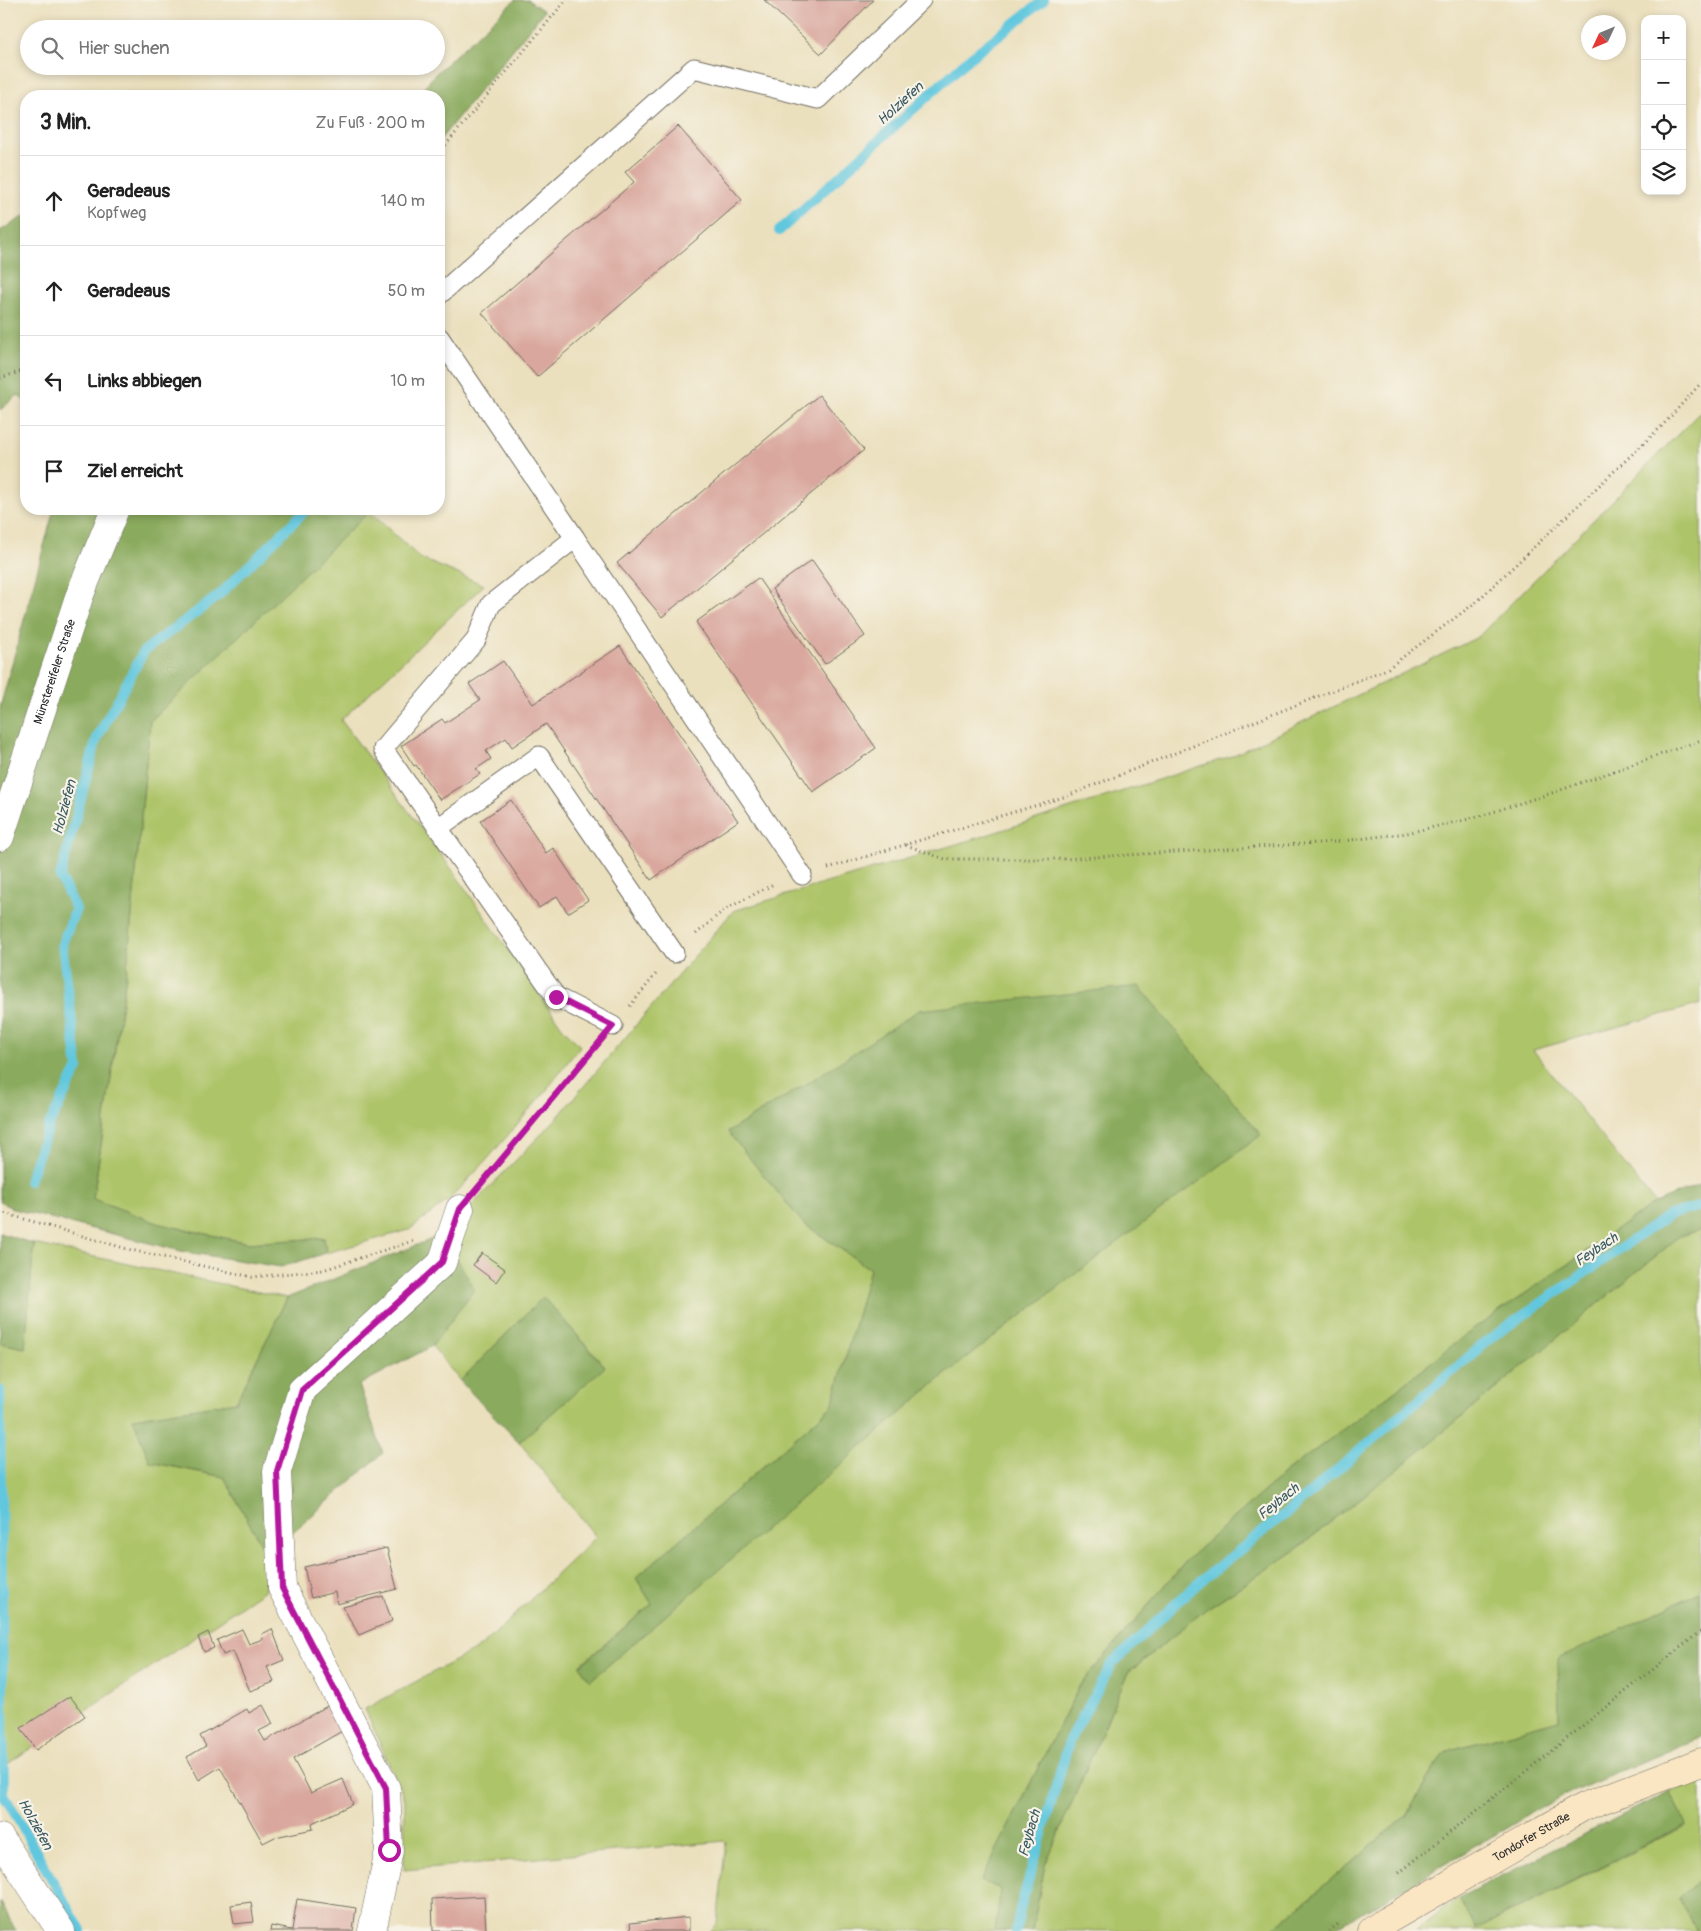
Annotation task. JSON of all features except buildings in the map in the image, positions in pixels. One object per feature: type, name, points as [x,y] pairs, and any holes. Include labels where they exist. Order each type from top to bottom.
[{"type":"main road","name":"Tondorfer Straße","points":[[1372,1931],[1386,1921],[1583,1807],[1701,1762]]},
{"type":"street","name":"Münstereifeler Straße","points":[[0,837],[79,597],[113,515]]},
{"type":"street","points":[[372,1931],[389,1850],[386,1788],[282,1588],[277,1471],[302,1390],[442,1262],[460,1209]]},
{"type":"street","points":[[0,1838],[61,1931]]},
{"type":"lane","points":[[445,290],[694,68],[818,99],[921,0]]},
{"type":"lane","points":[[445,346],[802,875]]},
{"type":"lane","points":[[575,538],[491,604],[476,640],[383,749],[556,997],[613,1026]]},
{"type":"lane","points":[[438,828],[539,756],[674,953]]},
{"type":"path","points":[[445,146],[566,0]]},
{"type":"path","points":[[0,378],[20,372]]},
{"type":"path","points":[[460,1209],[674,953],[724,910],[768,885],[1067,796],[1387,669],[1475,603],[1662,426],[1701,383]]},
{"type":"path","points":[[906,844],[945,859],[1064,859],[1334,842],[1398,834],[1474,818],[1555,792],[1701,740]]},
{"type":"path","points":[[0,1212],[131,1250],[252,1277],[323,1270],[412,1242],[420,1237]]},
{"type":"path","points":[[1398,1875],[1701,1631]]},
{"type":"path","points":[[1329,1931],[1345,1918]]},
{"type":"green space","points":[[515,0],[528,0],[544,11],[445,134],[445,90],[423,90],[434,75],[445,75],[445,65]]},
{"type":"green space","points":[[20,219],[20,397],[18,395],[0,410],[0,231]]},
{"type":"green space","points":[[1701,411],[1701,1004],[1533,1050],[1655,1203],[1463,1337],[1396,1390],[1286,1472],[1188,1559],[1080,1685],[981,1881],[1002,1889],[995,1931],[710,1931],[717,1924],[726,1841],[404,1870],[405,1800],[365,1709],[482,1646],[596,1537],[519,1442],[605,1366],[543,1297],[460,1381],[432,1346],[474,1290],[444,1234],[556,1119],[733,911],[990,834],[1232,756],[1478,637]],"holes":[[[811,1081],[1062,1284],[942,1377],[590,1680],[580,1665],[652,1604],[636,1578],[832,1406],[870,1269],[803,1223],[728,1132]]]},
{"type":"green space","points":[[52,515],[366,515],[150,721],[127,968],[93,1199],[160,1224],[248,1243],[324,1238],[326,1253],[281,1267],[185,1252],[13,1209],[0,1201],[0,708]]},
{"type":"green space","points":[[365,515],[373,515],[420,558],[484,585],[341,720],[453,871],[562,1027],[580,1046],[545,1092],[485,1162],[449,1200],[409,1230],[326,1253],[324,1238],[248,1243],[160,1224],[93,1199],[127,968],[150,721]]},
{"type":"green space","points":[[1139,986],[1261,1135],[1062,1284],[942,1377],[590,1681],[580,1666],[652,1604],[636,1578],[832,1406],[870,1269],[803,1223],[728,1132],[811,1081],[919,1010]]},
{"type":"green space","points":[[1701,1184],[1701,1230],[1680,1236],[1430,1443],[1293,1552],[1206,1609],[1127,1674],[1045,1865],[1032,1931],[995,1931],[1001,1889],[981,1881],[1080,1685],[1188,1559],[1286,1472],[1396,1390],[1463,1337],[1655,1203]]},
{"type":"green space","points":[[1701,1230],[1701,1592],[1559,1659],[1559,1720],[1444,1752],[1406,1816],[1270,1931],[1032,1931],[1045,1865],[1127,1674],[1206,1609],[1293,1552],[1430,1443],[1680,1236]]},
{"type":"green space","points":[[0,1233],[34,1244],[25,1348],[0,1343]]},
{"type":"green space","points":[[444,1234],[474,1290],[432,1346],[359,1385],[383,1453],[267,1555],[224,1477],[150,1462],[133,1418],[236,1402],[287,1298]]},
{"type":"green space","points":[[34,1244],[287,1298],[236,1402],[133,1418],[150,1462],[224,1477],[267,1555],[265,1590],[0,1769],[0,1343],[25,1348]]},
{"type":"green space","points":[[543,1297],[605,1367],[519,1442],[460,1381]]},
{"type":"green space","points":[[1701,1592],[1701,1737],[1558,1798],[1330,1931],[1270,1931],[1406,1816],[1444,1752],[1559,1720],[1558,1659]]},
{"type":"green space","points":[[1701,1781],[1701,1878],[1679,1897],[1697,1931],[1415,1931],[1458,1898],[1476,1929],[1685,1826],[1670,1791]]},
{"type":"green space","points":[[1670,1791],[1685,1825],[1476,1929],[1458,1898]]},
{"type":"green space","points":[[1701,1878],[1701,1931],[1697,1931],[1678,1897]]},
{"type":"green space","points":[[0,1901],[16,1931],[0,1931]]},
{"type":"waterway","name":"Holziefen","points":[[779,231],[971,57],[1044,0]]},
{"type":"waterway","name":"Holziefen","points":[[29,1181],[49,1125],[78,1068],[62,944],[76,909],[60,877],[97,738],[144,651],[218,596],[301,515]]},
{"type":"waterway","name":"Feybach","points":[[1016,1931],[1020,1909],[1070,1739],[1112,1664],[1197,1584],[1295,1506],[1492,1337],[1669,1215],[1701,1206]]},
{"type":"waterway","name":"Holziefen","points":[[0,1390],[4,1795],[81,1931]]},
{"type":"route","points":[[389,1850],[386,1788],[282,1588],[277,1471],[302,1390],[442,1262],[460,1209],[613,1026],[556,997]]}]
